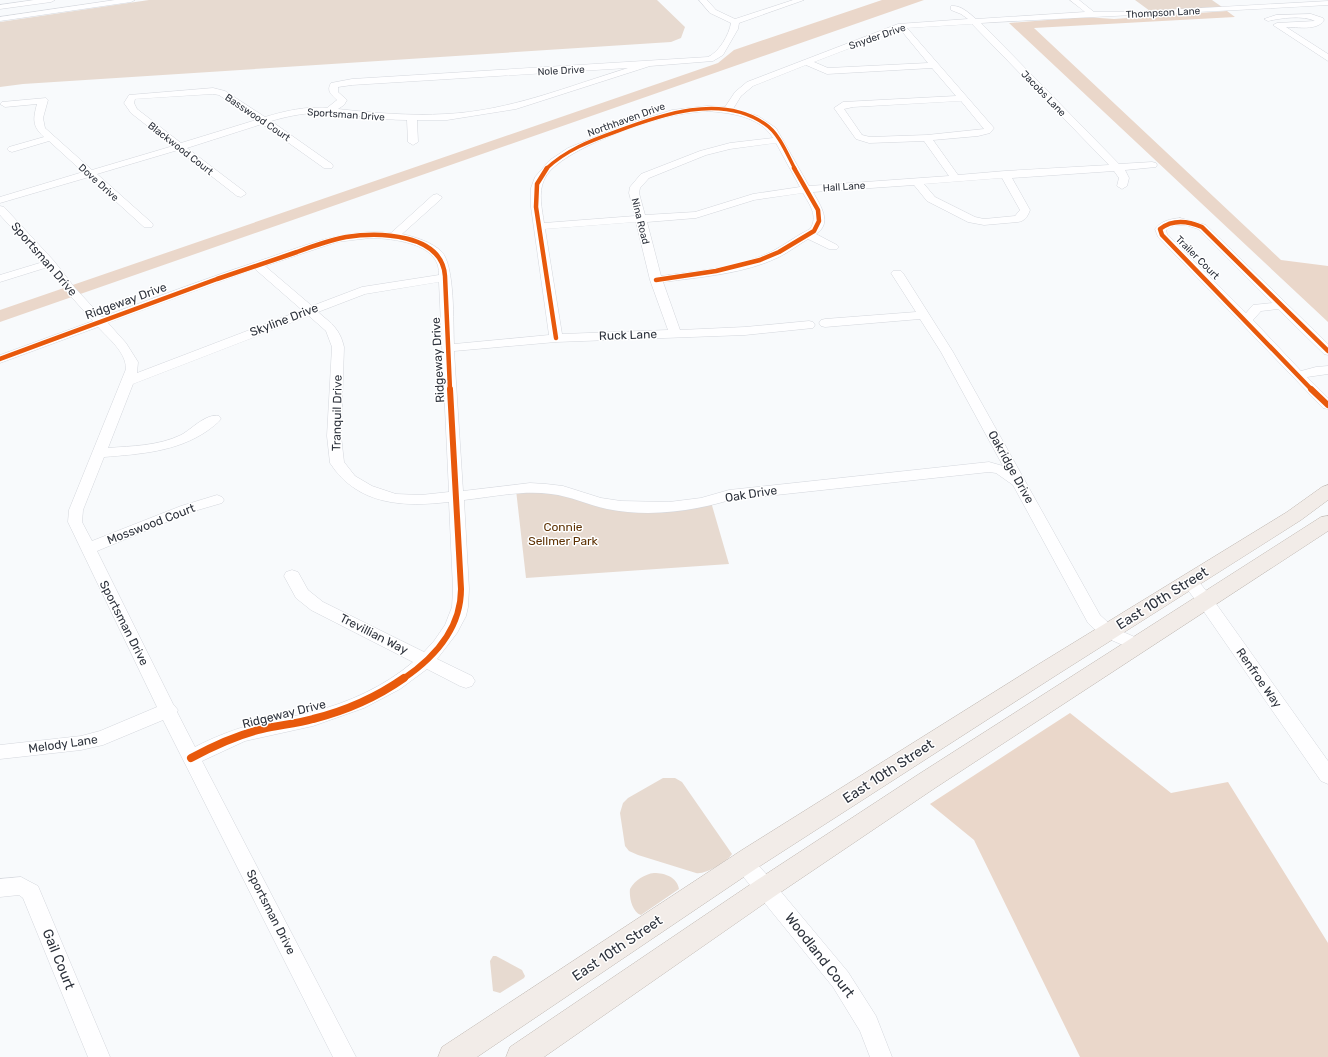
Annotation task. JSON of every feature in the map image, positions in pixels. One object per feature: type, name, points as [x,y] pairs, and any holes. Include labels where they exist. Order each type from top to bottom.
[{"type":"main road","name":"East 10th Street","points":[[452,1057],[744,863],[1294,516],[1328,491]]},
{"type":"main road","name":"East 10th Street","points":[[520,1057],[766,888],[1062,693],[1206,602],[1328,522]]},
{"type":"street","points":[[0,7],[10,3],[50,0]]},
{"type":"street","points":[[0,19],[131,0]]},
{"type":"street","points":[[703,0],[708,8],[717,15],[735,22],[800,0]]},
{"type":"street","points":[[1074,0],[1092,14]]},
{"type":"street","points":[[10,3],[11,18]]},
{"type":"street","name":"Thompson Lane","points":[[1092,14],[1136,14],[1328,3]]},
{"type":"street","name":"Jacobs Lane","points":[[954,8],[964,12],[974,21],[1116,168],[1124,178],[1122,186]]},
{"type":"street","name":"Snyder Drive","points":[[728,110],[738,94],[750,84],[901,26],[1092,14]]},
{"type":"street","points":[[1278,25],[1316,24],[1320,20],[1311,16],[1282,16],[1268,19],[1311,46],[1325,52]]},
{"type":"street","name":"Nole Drive","points":[[329,111],[341,103],[342,100],[333,93],[332,90],[334,85],[352,82],[649,64],[714,58],[719,55],[734,29],[735,22]]},
{"type":"street","points":[[901,26],[989,128],[987,131],[927,138],[869,140],[859,137],[839,108],[843,105],[963,98]]},
{"type":"street","points":[[805,62],[827,70],[837,71],[936,65]]},
{"type":"street","name":"Sportsman Drive","points":[[0,200],[180,147],[263,120],[302,111],[329,111],[351,115],[412,118],[447,117],[516,106],[649,64]]},
{"type":"street","name":"Basswood Court","points":[[132,97],[213,91],[222,93],[328,166]]},
{"type":"street","name":"Blackwood Court","points":[[132,97],[129,103],[134,111],[241,194]]},
{"type":"street","name":"Dove Drive","points":[[5,104],[43,100],[38,118],[38,124],[41,129],[148,225]]},
{"type":"street","name":"Northhaven Drive","points":[[556,338],[536,207],[536,184],[550,165],[561,156],[592,140],[658,116],[691,109],[728,110],[762,120],[774,130],[818,210],[820,221],[814,232],[807,234],[775,254],[761,260],[732,268],[656,280]]},
{"type":"street","points":[[412,118],[413,142]]},
{"type":"street","points":[[12,149],[51,138]]},
{"type":"street","points":[[927,138],[955,178]]},
{"type":"street","name":"Nina Road","points":[[675,334],[656,280],[634,193],[635,187],[645,176],[713,150],[779,140]]},
{"type":"street","name":"Hall Lane","points":[[540,226],[704,213],[753,197],[807,188],[1152,165]]},
{"type":"street","points":[[916,180],[931,198],[972,220],[984,222],[1018,219],[1024,215],[1025,210],[1005,174]]},
{"type":"street","points":[[394,236],[437,197]]},
{"type":"street","name":"Sportsman Drive","points":[[0,209],[8,225],[50,263],[71,290],[122,346],[132,362],[132,369],[128,381],[76,510],[75,522],[191,758],[345,1057]]},
{"type":"street","name":"Trailer Court","points":[[1328,351],[1202,227],[1184,222],[1172,223],[1160,229],[1162,235],[1246,320],[1298,376],[1328,405]]},
{"type":"street","points":[[807,234],[833,247]]},
{"type":"street","name":"Ridgeway Drive","points":[[0,359],[320,243],[342,238],[377,235],[394,236],[414,241],[434,251],[441,258],[445,278],[462,589],[460,608],[454,622],[444,641],[426,661],[395,685],[320,718],[253,732],[208,749],[191,758]]},
{"type":"street","points":[[0,279],[50,263]]},
{"type":"street","name":"Tranquil Drive","points":[[257,265],[310,310],[331,329],[335,335],[338,347],[334,436],[337,463],[343,471],[350,479],[367,489],[395,499],[421,500],[457,496]]},
{"type":"street","name":"Oakridge Drive","points":[[897,273],[947,352],[1094,619],[1108,632],[1138,645]]},
{"type":"street","name":"Skyline Drive","points":[[128,381],[362,291],[445,278]]},
{"type":"street","points":[[1246,320],[1257,308],[1281,305]]},
{"type":"street","points":[[825,322],[924,315]]},
{"type":"street","name":"Ruck Lane","points":[[448,348],[556,338],[745,331],[809,325]]},
{"type":"street","points":[[1298,376],[1316,371],[1328,370]]},
{"type":"street","points":[[99,453],[148,449],[176,442],[192,434],[214,419]]},
{"type":"street","name":"Oak Drive","points":[[457,496],[530,488],[545,488],[563,491],[606,504],[638,509],[711,502],[729,496],[989,467],[1001,470],[1019,482]]},
{"type":"street","name":"Mosswood Court","points":[[87,549],[186,509],[217,500]]},
{"type":"street","name":"Trevillian Way","points":[[292,576],[302,594],[317,606],[466,681]]},
{"type":"street","name":"Renfroe Way","points":[[1189,581],[1206,602],[1328,776]]},
{"type":"street","name":"Melody Lane","points":[[0,752],[103,738],[168,710]]},
{"type":"street","name":"Woodland Court","points":[[744,863],[835,971],[863,1012],[874,1035],[881,1057]]},
{"type":"street","name":"Gail Court","points":[[0,888],[21,886],[31,892],[99,1057]]},
{"type":"green space","points":[[149,0],[657,0],[685,27],[681,38],[671,42],[23,84],[0,87],[0,22]]},
{"type":"green space","points":[[1135,0],[1212,0],[1222,7],[1150,11]]},
{"type":"green space","name":"Connie Sellmer Park","points":[[516,490],[563,491],[606,504],[711,502],[729,564],[526,578]]},
{"type":"green space","points":[[663,778],[675,778],[682,782],[732,854],[721,864],[705,872],[696,873],[638,855],[629,851],[625,846],[620,813],[623,803],[628,798]]},
{"type":"green space","points":[[654,873],[670,876],[676,881],[679,889],[641,915],[633,908],[630,889],[640,878]]},
{"type":"green space","points":[[493,956],[496,956],[522,970],[525,976],[524,978],[500,993],[493,991],[490,961]]},
{"type":"shaded area","points":[[882,0],[924,0],[0,322],[0,310],[718,63],[734,50]]},
{"type":"shaded area","points":[[1227,11],[1235,17],[1034,28],[1281,260],[1328,266],[1328,322],[1009,23],[1085,17],[1114,19]]},
{"type":"shaded area","points":[[1070,713],[1171,793],[1228,782],[1328,943],[1328,1057],[1080,1057],[974,840],[930,804]]},
{"type":"cycle path","points":[[556,338],[536,207],[537,184],[546,169],[562,155],[582,145],[644,121],[675,112],[707,108],[724,109],[741,113],[766,124],[773,130],[818,210],[819,221],[814,231],[774,255],[745,265],[656,280]]},
{"type":"cycle path","points":[[1328,351],[1202,227],[1192,223],[1175,222],[1169,223],[1160,229],[1162,235],[1251,325],[1298,376],[1328,405]]},
{"type":"cycle path","points":[[0,359],[245,269],[335,239],[358,235],[395,236],[417,242],[434,252],[439,256],[442,262],[445,276],[461,589],[461,600],[458,616],[455,622],[440,645],[426,660],[394,685],[376,695],[321,717],[236,737],[191,758]]}]
